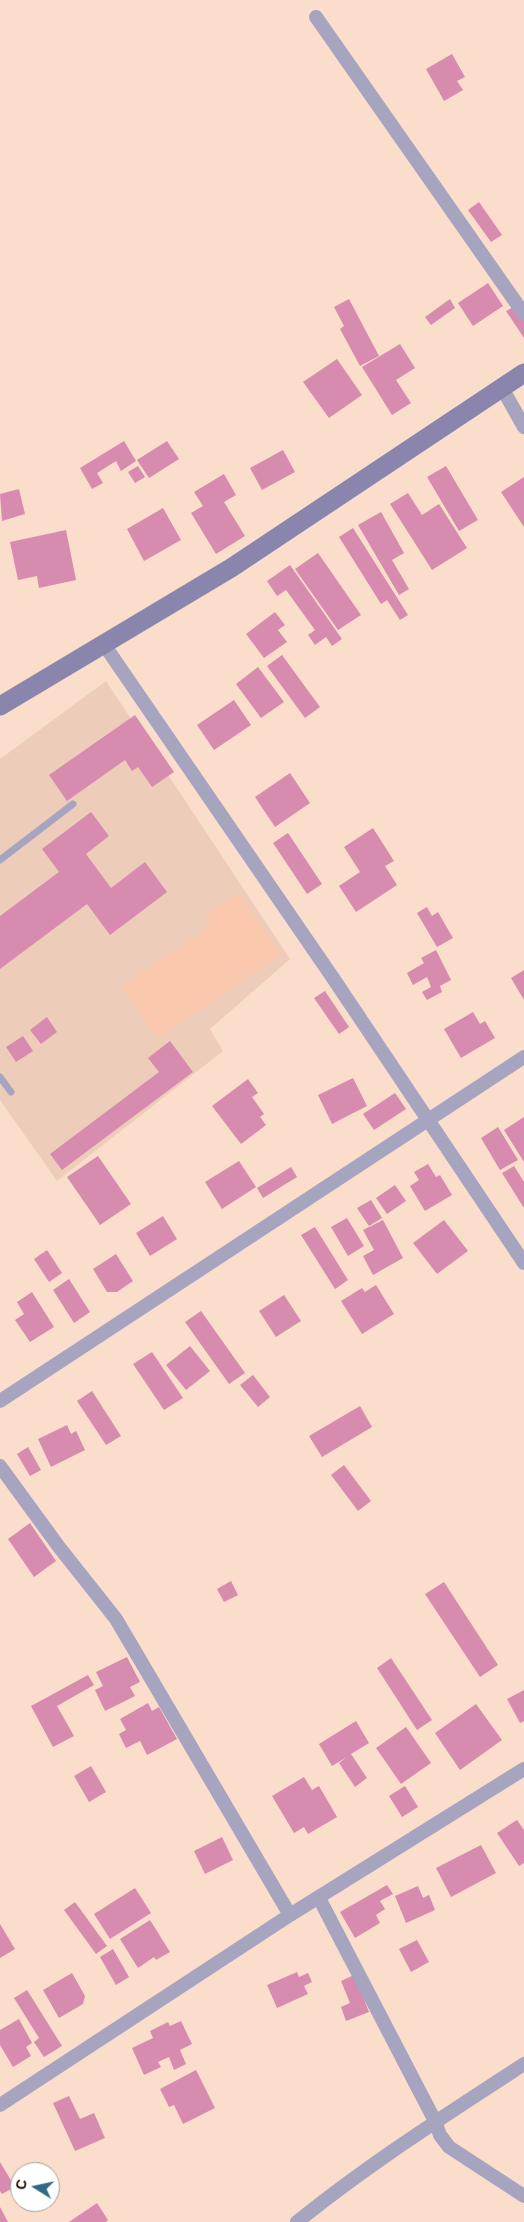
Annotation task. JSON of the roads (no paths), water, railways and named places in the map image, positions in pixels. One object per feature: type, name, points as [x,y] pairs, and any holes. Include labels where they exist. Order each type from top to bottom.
[{"type":"street","points":[[316,18],[524,314]]},
{"type":"street","points":[[0,706],[231,568],[524,373]]},
{"type":"street","points":[[502,388],[524,427]]},
{"type":"street","points":[[103,643],[333,978],[524,1263]]},
{"type":"street","points":[[0,1401],[524,1057]]},
{"type":"street","points":[[0,1466],[59,1547],[116,1619],[290,1915]]},
{"type":"street","points":[[0,2105],[290,1915],[524,1769]]},
{"type":"street","points":[[319,1898],[435,2121],[440,2135],[449,2147],[524,2196]]},
{"type":"street","points":[[298,2222],[335,2192],[435,2121],[524,2064]]},
{"type":"lane","points":[[0,860],[73,804]]},
{"type":"lane","points":[[0,1077],[11,1092]]}]
